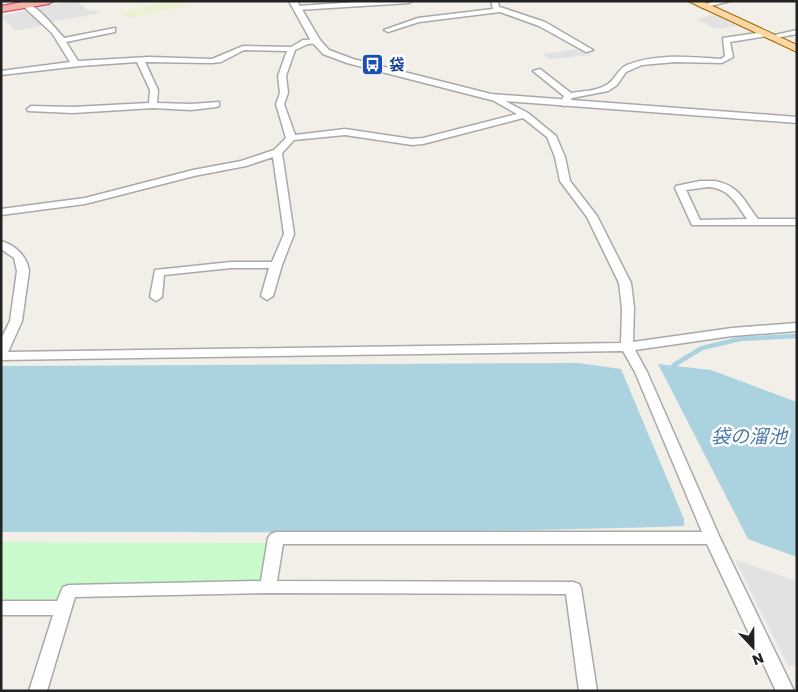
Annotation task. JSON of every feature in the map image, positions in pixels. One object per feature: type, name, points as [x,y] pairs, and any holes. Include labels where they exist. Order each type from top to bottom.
[{"type":"highway","points":[[1,9],[49,1]]},
{"type":"main road","points":[[698,4],[797,49]]},
{"type":"street","points":[[409,1],[296,5],[316,41],[326,52],[344,59],[491,97],[567,99],[797,120]]},
{"type":"street","points":[[494,1],[496,8],[542,24],[589,50]]},
{"type":"street","points":[[698,4],[726,1]]},
{"type":"street","points":[[27,5],[49,24],[75,63]]},
{"type":"street","points":[[388,30],[418,20],[500,10]]},
{"type":"street","points":[[62,41],[112,30]]},
{"type":"street","points":[[567,99],[600,90],[613,84],[620,72],[631,66],[663,60],[722,61],[729,57],[726,40],[797,32]]},
{"type":"street","points":[[1,73],[75,63],[94,64],[140,60],[212,61],[243,48],[292,49],[306,42],[316,41]]},
{"type":"street","points":[[291,138],[280,104],[284,93],[282,76],[292,49]]},
{"type":"street","points":[[140,60],[154,90],[153,105]]},
{"type":"street","points":[[537,72],[567,99]]},
{"type":"street","points":[[491,97],[525,115],[551,136],[560,157],[565,182],[592,216],[622,275],[625,283],[628,308],[627,348],[640,372],[712,538],[785,691]]},
{"type":"street","points":[[31,109],[73,110],[153,105],[180,107],[216,104]]},
{"type":"street","points":[[1,212],[103,198],[193,173],[243,164],[277,152],[291,138],[345,132],[406,142],[423,141],[525,115]]},
{"type":"street","points":[[267,296],[276,265],[289,234],[277,152]]},
{"type":"street","points":[[754,221],[732,191],[723,185],[680,188],[696,223],[797,222]]},
{"type":"street","points":[[1,244],[18,256],[22,262],[23,271],[16,321],[1,355],[627,348],[732,332],[797,327]]},
{"type":"street","points":[[156,297],[159,272],[232,266],[276,265]]},
{"type":"street","points":[[268,587],[276,538],[712,538]]},
{"type":"street","points":[[38,691],[69,591],[268,587],[573,588],[588,691]]},
{"type":"street","points":[[1,608],[63,608]]},
{"type":"green space","points":[[171,1],[182,1],[189,6],[129,18],[119,12]]},
{"type":"green space","points":[[1,542],[269,543],[262,582],[64,586],[58,602],[1,602]]},
{"type":"shaded area","points":[[77,1],[89,11],[96,10],[100,13],[52,22],[35,7]]},
{"type":"shaded area","points":[[28,10],[47,25],[15,31],[1,16]]},
{"type":"shaded area","points":[[715,15],[737,26],[715,29],[697,19]]},
{"type":"shaded area","points":[[583,48],[592,55],[549,59],[543,54]]},
{"type":"shaded area","points":[[735,560],[797,581],[797,665],[788,666]]},
{"type":"water","points":[[578,363],[621,369],[684,519],[684,526],[428,531],[1,532],[1,366]]},
{"type":"water","name":"袋の溜池","points":[[658,364],[711,370],[797,402],[797,557],[748,539]]},
{"type":"waterway","points":[[674,365],[702,348],[740,339],[797,336]]},
{"type":"place","name":"袋","points":[[373,65]]}]
